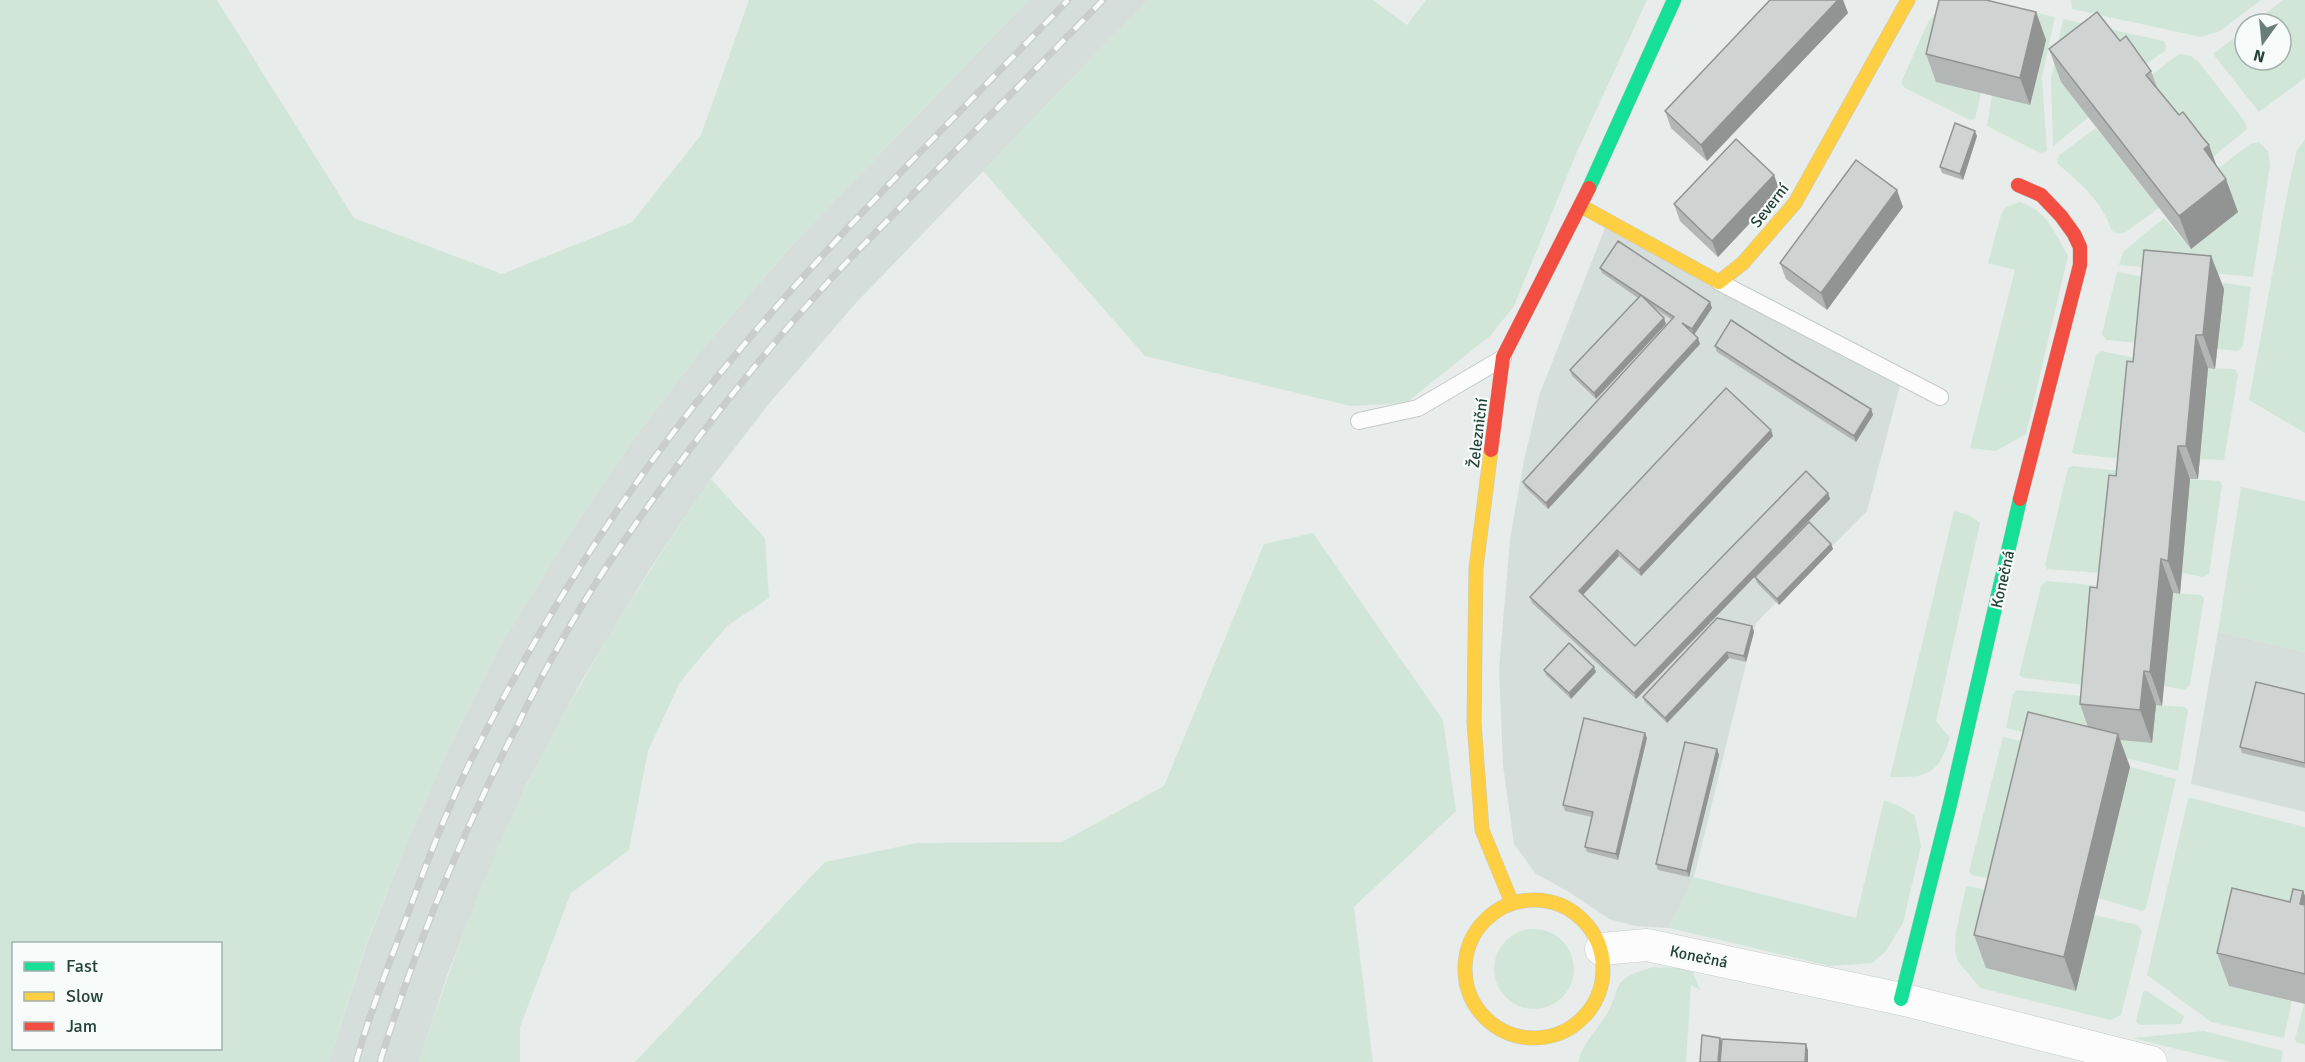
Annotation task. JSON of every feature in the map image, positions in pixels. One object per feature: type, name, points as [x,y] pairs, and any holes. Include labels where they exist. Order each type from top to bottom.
[{"type":"street","name":"Železniční","points":[[1512,903],[1482,830],[1474,722],[1476,568],[1503,357],[1581,206],[1674,0]]},
{"type":"street","name":"Severní","points":[[1719,282],[1743,263],[1795,204],[1908,0]]},
{"type":"street","name":"Konečná","points":[[1901,999],[1950,804],[2018,509],[2080,265],[2080,247],[2061,216],[2041,195],[2018,185]]},
{"type":"street","points":[[1581,206],[1719,282]]},
{"type":"street","points":[[1531,899],[1550,901],[1567,907],[1583,919],[1595,934],[1601,949],[1604,971],[1601,990],[1594,1005],[1584,1018],[1570,1029],[1556,1035],[1538,1038],[1510,1034],[1486,1019],[1472,1001],[1465,967],[1474,933],[1496,910],[1512,903],[1531,899]]},
{"type":"street","name":"Konečná","points":[[1601,949],[1647,945],[1901,999],[2060,1050],[2151,1062]]},
{"type":"street","points":[[1538,1038],[1542,1054]]},
{"type":"lane","points":[[1719,282],[1940,397]]},
{"type":"lane","points":[[1359,421],[1418,408],[1503,357]]},
{"type":"shaded area","points":[[1028,0],[1148,0],[856,303],[767,406],[711,479],[650,569],[581,682],[527,784],[486,877],[448,973],[419,1062],[329,1062],[367,944],[406,844],[449,747],[501,644],[577,522],[641,429],[700,352],[792,245]]},
{"type":"shaded area","points":[[1605,228],[1902,378],[1867,511],[1756,623],[1694,877],[1669,928],[1635,926],[1609,919],[1569,892],[1536,874],[1514,844],[1503,765],[1499,669],[1510,539],[1524,460],[1540,393]]},
{"type":"shaded area","points":[[2218,632],[2305,652],[2305,812],[2191,784]]},
{"type":"green space","points":[[0,0],[217,0],[354,218],[502,274],[632,222],[701,135],[749,0],[1028,0],[792,245],[700,352],[641,429],[577,522],[501,644],[449,747],[406,844],[367,943],[329,1062],[0,1062]]},
{"type":"green space","points":[[1148,0],[1373,0],[1407,25],[1426,0],[1647,0],[1576,154],[1514,306],[1491,335],[1406,403],[1350,406],[1145,356],[983,171]]},
{"type":"green space","points":[[2071,0],[2261,0],[2245,12],[2233,12],[2233,21],[2220,31],[2201,37],[2072,9]]},
{"type":"green space","points":[[2283,0],[2305,0],[2305,78],[2259,112],[2213,54],[2233,39],[2233,72],[2293,72],[2293,12],[2268,12]]},
{"type":"green space","points":[[1945,2],[1936,81],[1981,93],[1975,119],[1970,120],[1905,88],[1901,83],[1928,22]]},
{"type":"green space","points":[[2014,7],[2055,17],[2042,77],[2047,151],[2040,153],[1987,126]]},
{"type":"green space","points":[[2063,19],[2164,41],[2166,46],[2165,51],[2132,74],[2061,81],[2089,117],[2053,146],[2051,79]]},
{"type":"green space","points":[[2179,54],[2191,56],[2199,62],[2245,122],[2247,129],[2208,161],[2145,80]]},
{"type":"green space","points":[[2096,128],[2159,208],[2126,232],[2119,234],[2112,231],[2108,220],[2090,194],[2057,163],[2059,155]]},
{"type":"green space","points":[[2305,139],[2305,433],[2249,400],[2289,184],[2297,150]]},
{"type":"green space","points":[[2259,142],[2268,151],[2270,166],[2253,277],[2119,265],[2123,252],[2164,218],[2191,249],[2238,212],[2215,171],[2250,144]]},
{"type":"green space","points":[[2019,202],[2028,205],[2043,216],[2068,256],[2026,434],[1996,451],[1970,448],[2015,270],[1988,263],[2001,215],[2005,208]]},
{"type":"green space","points":[[2117,272],[2156,279],[2149,344],[2106,340],[2102,334]]},
{"type":"green space","points":[[2223,283],[2251,287],[2243,346],[2238,351],[2217,349]]},
{"type":"green space","points":[[2102,351],[2149,361],[2131,460],[2072,452],[2096,355]]},
{"type":"green space","points":[[2208,368],[2235,369],[2238,375],[2224,460],[2199,459]]},
{"type":"green space","points":[[2073,466],[2131,472],[2115,574],[2047,569],[2045,565],[2068,468]]},
{"type":"green space","points":[[711,479],[765,538],[769,598],[727,626],[680,682],[648,751],[629,850],[571,893],[520,1027],[520,1062],[419,1062],[469,920],[512,817],[548,743],[614,628]]},
{"type":"green space","points":[[2190,479],[2220,481],[2222,486],[2209,574],[2203,577],[2182,573]]},
{"type":"green space","points":[[2241,487],[2305,501],[2305,652],[2218,632]]},
{"type":"green space","points":[[1954,511],[1969,515],[1980,523],[1936,721],[1950,738],[1941,760],[1929,772],[1913,777],[1890,777]]},
{"type":"green space","points":[[1313,533],[1443,720],[1456,811],[1354,907],[1373,1062],[635,1062],[825,862],[917,843],[1062,842],[1164,786],[1264,544]]},
{"type":"green space","points":[[2046,581],[2113,587],[2094,686],[2025,678],[2019,675],[2041,586]]},
{"type":"green space","points":[[2173,593],[2200,595],[2204,598],[2190,685],[2185,690],[2164,686]]},
{"type":"green space","points":[[2017,690],[2094,697],[2092,736],[2156,705],[2184,707],[2188,710],[2178,771],[2006,728],[2013,694]]},
{"type":"green space","points":[[2003,737],[2040,745],[2007,882],[1972,875],[1969,871]]},
{"type":"green space","points":[[2130,767],[2176,779],[2146,908],[2142,911],[2098,898]]},
{"type":"green space","points":[[2188,799],[2305,827],[2305,924],[2229,986],[2292,1001],[2284,1038],[2211,1022],[2147,975]]},
{"type":"green space","points":[[1884,800],[1915,816],[1921,846],[1903,923],[1885,952],[1872,963],[1830,966],[1669,928],[1694,877],[1856,918]]},
{"type":"green space","points":[[1966,887],[2138,925],[2142,931],[2121,1015],[2110,1020],[1980,988],[1957,960],[1955,949],[1956,931]]},
{"type":"green space","points":[[1534,929],[1549,932],[1562,941],[1571,954],[1574,969],[1571,984],[1562,997],[1549,1006],[1534,1009],[1519,1006],[1506,997],[1497,984],[1494,969],[1497,954],[1506,941],[1519,932]]},
{"type":"green space","points":[[1653,967],[1677,968],[1693,972],[1700,990],[1691,985],[1686,1062],[1578,1062],[1584,1046],[1607,1013],[1623,980]]},
{"type":"green space","points":[[2147,991],[2184,1016],[2181,1024],[2140,1025],[2136,1022],[2143,992]]},
{"type":"green space","points":[[2304,1004],[2305,1045],[2296,1042],[2295,1039]]},
{"type":"green space","points":[[2204,1031],[2283,1051],[2281,1062],[2230,1062],[2132,1038]]},
{"type":"building","points":[[1770,0],[1838,0],[1701,145],[1665,111]]},
{"type":"building","points":[[1939,0],[1986,0],[2036,12],[2020,78],[1926,54]]},
{"type":"building","points":[[2097,12],[2120,41],[2126,36],[2151,71],[2146,75],[2179,115],[2183,112],[2209,145],[2204,149],[2226,179],[2179,216],[2049,49]]},
{"type":"building","points":[[1955,123],[1975,131],[1960,174],[1940,167]]},
{"type":"building","points":[[1736,139],[1774,175],[1712,241],[1674,204]]},
{"type":"building","points":[[1856,160],[1897,190],[1821,293],[1780,263]]},
{"type":"building","points":[[1618,241],[1710,302],[1692,329],[1682,323],[1698,338],[1546,503],[1523,482],[1674,317],[1600,268]]},
{"type":"building","points":[[2144,250],[2211,256],[2203,335],[2196,335],[2186,446],[2178,446],[2168,561],[2161,559],[2150,672],[2144,671],[2140,710],[2080,704],[2090,587],[2097,588],[2109,475],[2116,476],[2127,361],[2133,362]]},
{"type":"building","points":[[1641,295],[1664,318],[1594,393],[1570,370]]},
{"type":"building","points":[[1731,320],[1871,409],[1854,436],[1715,346]]},
{"type":"building","points":[[1726,388],[1771,430],[1639,570],[1617,550],[1579,591],[1635,646],[1806,471],[1828,493],[1634,693],[1530,597]]},
{"type":"building","points":[[1809,522],[1831,544],[1777,599],[1755,577]]},
{"type":"building","points":[[1717,618],[1752,626],[1744,656],[1727,652],[1665,718],[1643,697]]},
{"type":"building","points":[[1569,643],[1594,667],[1569,693],[1544,670]]},
{"type":"building","points":[[2256,682],[2305,694],[2305,763],[2240,747]]},
{"type":"building","points":[[2028,712],[2118,734],[2064,957],[1974,935]]},
{"type":"building","points":[[1584,718],[1645,733],[1616,854],[1585,847],[1593,812],[1563,805]]},
{"type":"building","points":[[1685,742],[1717,749],[1687,871],[1656,864]]},
{"type":"building","points":[[2232,888],[2290,902],[2293,889],[2303,891],[2300,904],[2305,905],[2305,974],[2217,953]]},
{"type":"building","points":[[1702,1035],[1720,1038],[1718,1062],[1700,1062]]},
{"type":"building","points":[[1722,1039],[1806,1044],[1805,1062],[1720,1062]]},
{"type":"railway","points":[[356,1062],[390,960],[435,842],[462,779],[526,656],[618,509],[686,416],[763,322],[891,182],[1068,0]]},
{"type":"railway","points":[[380,1062],[425,932],[459,848],[497,765],[557,648],[627,537],[681,461],[738,387],[829,281],[1103,0]]},
{"type":"traffic: fast","points":[[1589,188],[1674,0]]},
{"type":"traffic: fast","points":[[1901,999],[1950,804],[2020,499]]},
{"type":"traffic: slow","points":[[1581,206],[1719,282],[1743,263],[1795,203],[1908,0]]},
{"type":"traffic: slow","points":[[1491,450],[1476,568],[1474,722],[1482,830],[1512,903]]},
{"type":"traffic: slow","points":[[1534,900],[1561,905],[1573,911],[1583,920],[1592,930],[1598,942],[1603,969],[1598,996],[1592,1008],[1583,1018],[1573,1027],[1561,1033],[1534,1038],[1507,1033],[1495,1027],[1485,1018],[1476,1008],[1470,996],[1465,969],[1470,942],[1476,930],[1485,920],[1495,911],[1507,905],[1534,900]]},
{"type":"traffic: jam","points":[[2018,185],[2041,195],[2061,216],[2080,247],[2080,265],[2020,499]]},
{"type":"traffic: jam","points":[[1491,450],[1503,357],[1589,188]]}]
